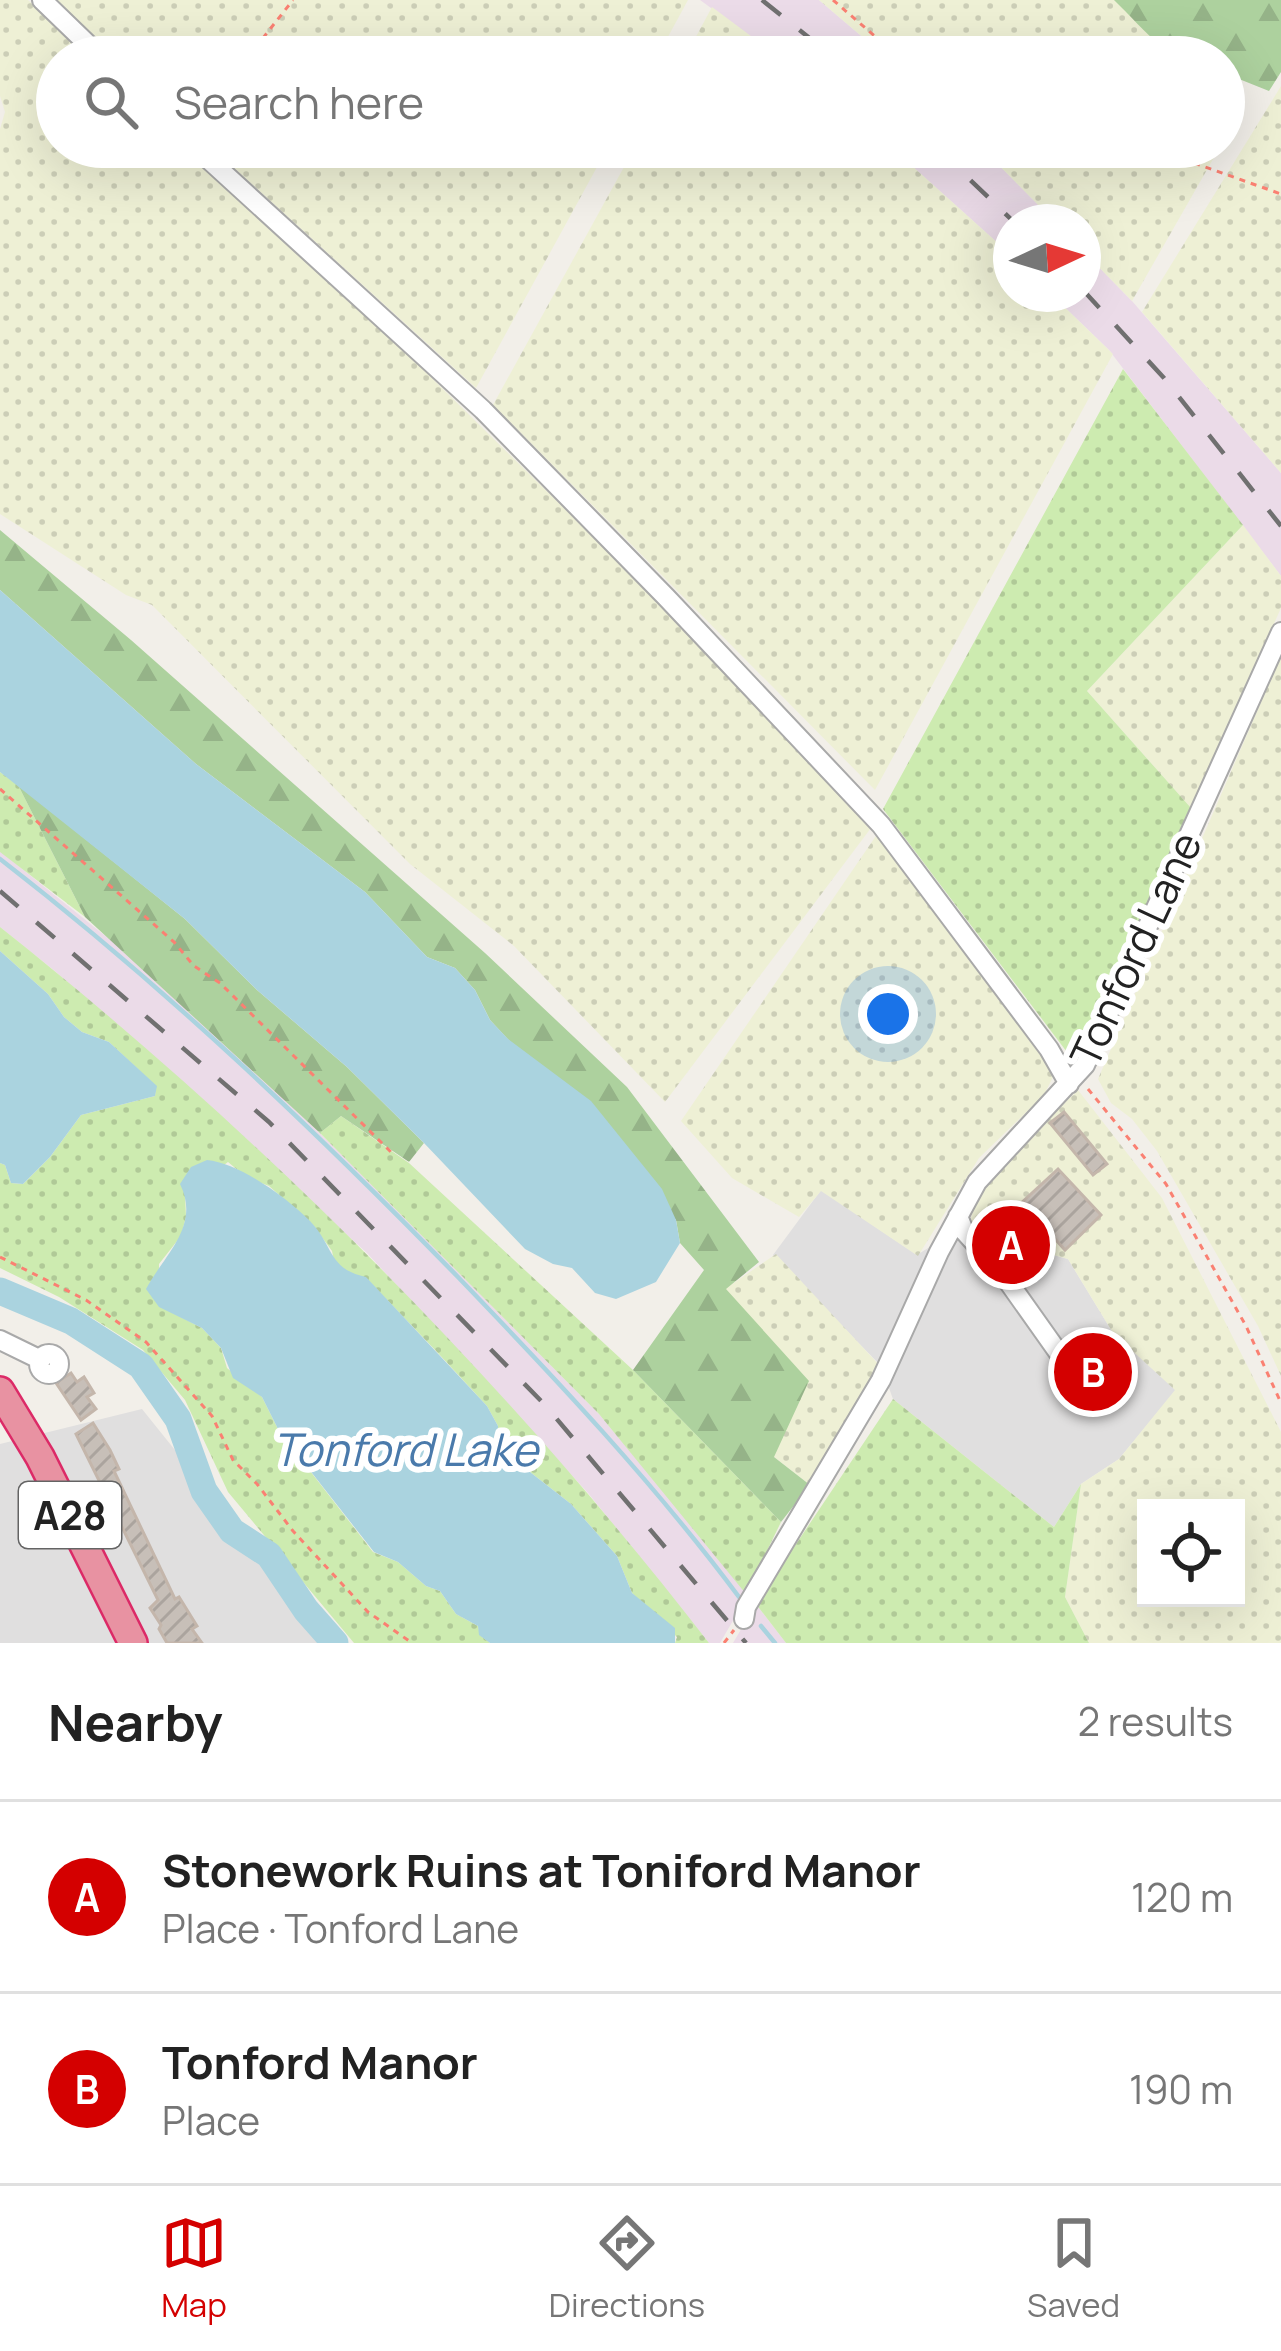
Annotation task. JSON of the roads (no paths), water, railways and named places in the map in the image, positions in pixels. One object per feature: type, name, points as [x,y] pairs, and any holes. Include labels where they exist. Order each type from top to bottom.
[{"type":"highway","name":"A28","points":[[0,1391],[40,1457],[133,1643]]},
{"type":"street","points":[[42,0],[79,36]]},
{"type":"street","points":[[218,168],[483,410],[881,825],[1074,1080]]},
{"type":"street","name":"Tonford Lane","points":[[744,1619],[746,1607],[881,1380],[977,1182],[1074,1080],[1281,632]]},
{"type":"street","points":[[958,1216],[964,1232],[1002,1274],[1088,1393]]},
{"type":"street","points":[[0,1340],[41,1360]]},
{"type":"water","points":[[0,590],[196,764],[365,892],[427,957],[455,968],[508,1039],[591,1101],[662,1189],[676,1220],[680,1243],[656,1282],[616,1299],[595,1293],[572,1268],[525,1249],[347,1067],[257,990],[185,919],[0,772]]},
{"type":"water","points":[[0,951],[48,994],[64,1017],[82,1032],[109,1042],[157,1086],[155,1096],[81,1115],[23,1184],[11,1183],[0,1163]]},
{"type":"water","name":"Tonford Lake","points":[[207,1160],[233,1167],[275,1192],[310,1221],[338,1262],[366,1277],[487,1406],[498,1426],[498,1438],[512,1458],[571,1504],[617,1556],[632,1593],[675,1628],[675,1643],[490,1643],[479,1635],[478,1626],[456,1614],[440,1591],[426,1586],[398,1562],[374,1552],[279,1431],[262,1397],[233,1378],[221,1348],[202,1328],[159,1307],[146,1289],[183,1227],[186,1213],[180,1184],[191,1167]]},
{"type":"waterway","points":[[0,859],[179,1008],[403,1221],[603,1432],[739,1597]]},
{"type":"waterway","points":[[0,1291],[71,1321],[141,1366],[178,1419],[204,1491],[232,1531],[269,1555],[335,1643]]},
{"type":"waterway","points":[[761,1626],[775,1643]]},
{"type":"railway","points":[[762,0],[807,36]]},
{"type":"railway","points":[[958,168],[995,204]]},
{"type":"railway","points":[[1101,310],[1164,378],[1281,526]]},
{"type":"railway","points":[[0,891],[269,1122],[545,1405],[746,1643]]},
{"type":"place","name":"Stonework Ruins at Toniford Manor","points":[[1011,1245]]},
{"type":"place","name":"Tonford Manor","points":[[1093,1372]]}]
